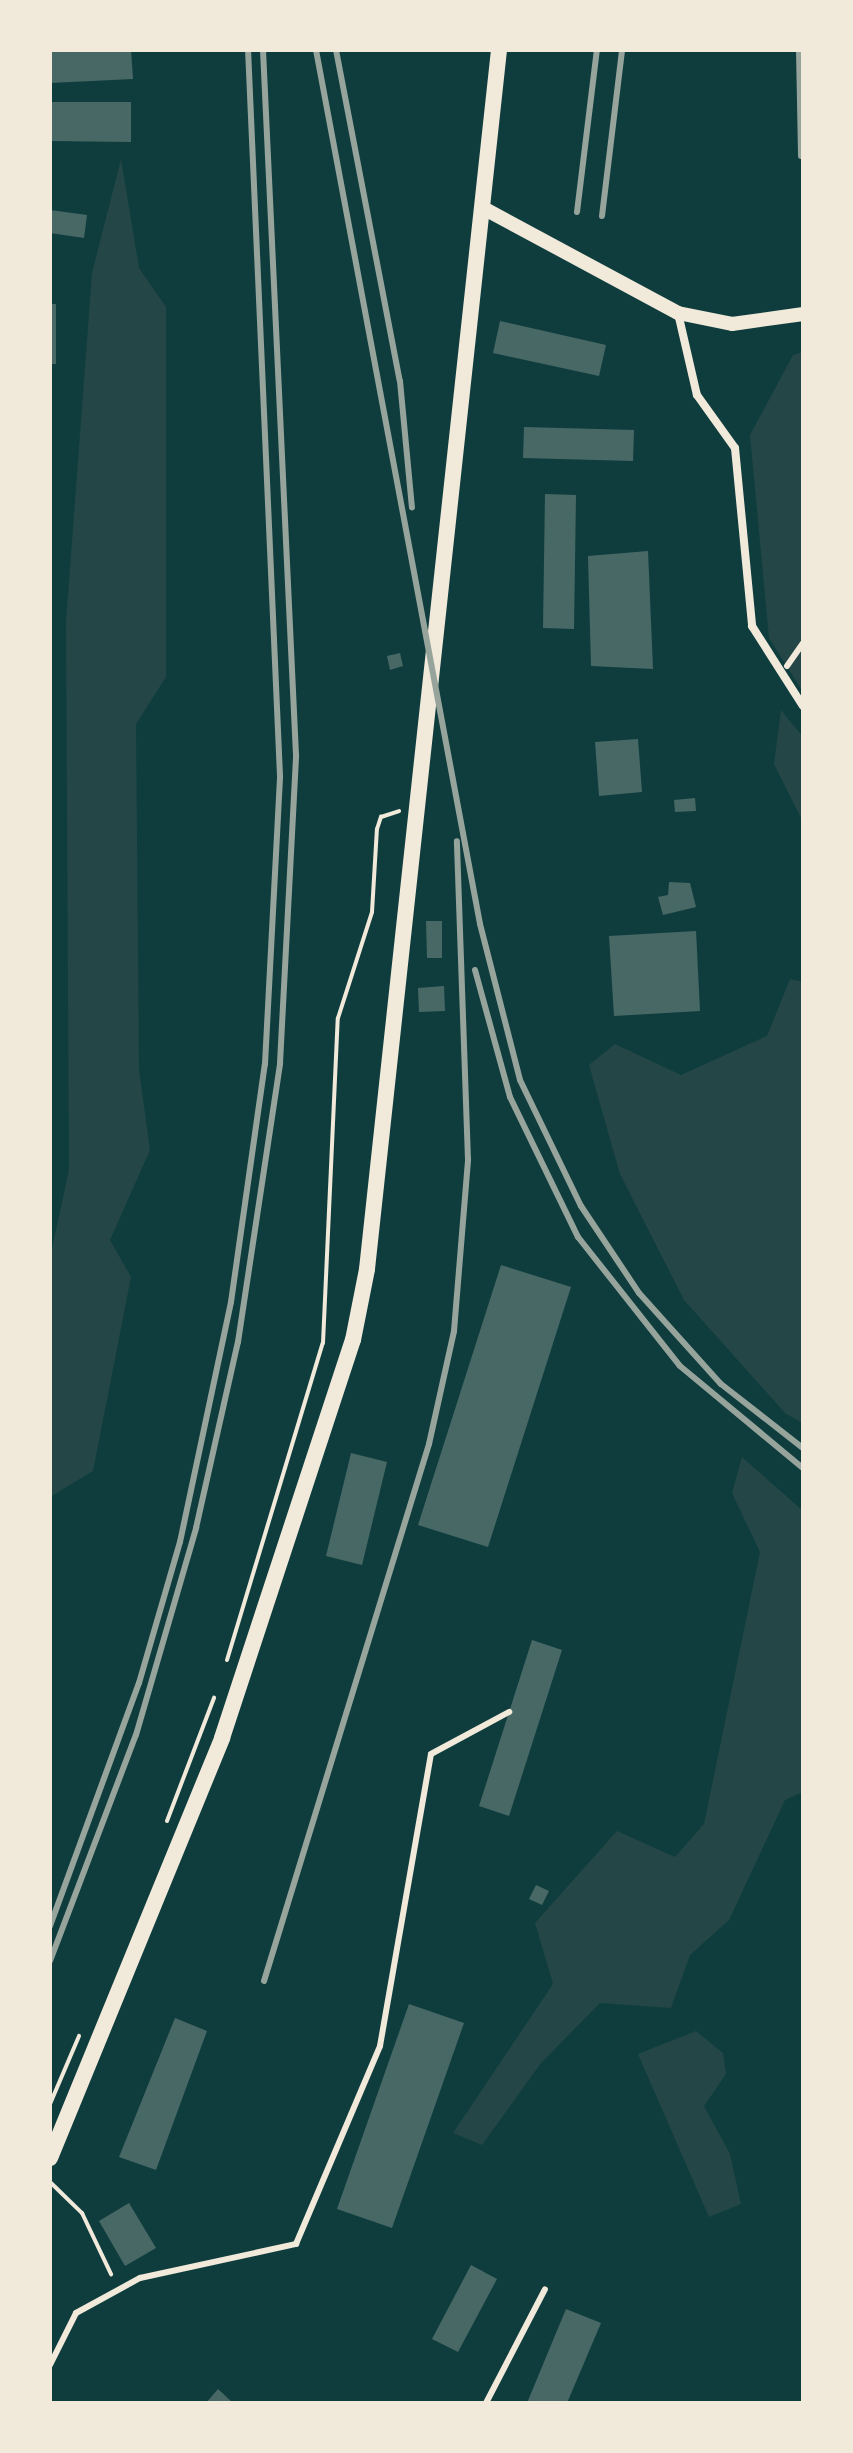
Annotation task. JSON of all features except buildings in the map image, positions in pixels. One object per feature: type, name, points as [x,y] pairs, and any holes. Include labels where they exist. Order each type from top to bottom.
[{"type":"main road","points":[[50,2158],[222,1738],[341,1389],[367,1269],[499,50]]},
{"type":"street","points":[[483,208],[678,313],[732,324],[803,314]]},
{"type":"street","points":[[678,313],[697,395],[735,448],[752,626],[803,706]]},
{"type":"lane","points":[[787,666],[803,643]]},
{"type":"lane","points":[[50,2365],[76,2313],[140,2278],[296,2244],[380,2046],[431,1754],[509,1712]]},
{"type":"lane","points":[[486,2403],[545,2289]]},
{"type":"path","points":[[224,1672],[323,1343],[338,1018],[372,912],[377,829],[388,811],[414,816]]},
{"type":"path","points":[[162,1835],[219,1687]]},
{"type":"path","points":[[50,2104],[85,2020]]},
{"type":"path","points":[[50,2182],[82,2213],[111,2274]]},
{"type":"shaded area","points":[[121,159],[139,268],[166,307],[166,677],[136,724],[139,1070],[150,1150],[110,1240],[131,1277],[93,1471],[50,1497],[50,1258],[69,1170],[66,622],[92,273]]},
{"type":"shaded area","points":[[803,352],[803,692],[769,638],[750,435],[793,355]]},
{"type":"shaded area","points":[[781,710],[803,737],[803,822],[774,764]]},
{"type":"shaded area","points":[[790,979],[803,982],[803,1423],[786,1414],[684,1300],[620,1174],[589,1065],[615,1044],[681,1075],[767,1036]]},
{"type":"shaded area","points":[[742,1457],[803,1511],[803,1792],[785,1800],[729,1920],[690,1955],[671,2008],[600,2003],[541,2063],[482,2145],[453,2133],[553,1984],[535,1923],[617,1831],[675,1857],[704,1824],[760,1552],[732,1493]]},
{"type":"shaded area","points":[[696,2031],[723,2053],[726,2074],[704,2106],[730,2154],[741,2204],[709,2217],[638,2054]]},
{"type":"railway","points":[[50,1926],[139,1683],[180,1542],[231,1302],[265,1064],[280,776],[248,50]]},
{"type":"railway","points":[[50,1961],[136,1735],[196,1528],[238,1342],[280,1063],[296,755],[263,50]]},
{"type":"railway","points":[[316,50],[480,924],[520,1080],[581,1206],[639,1293],[721,1384],[803,1448]]},
{"type":"railway","points":[[336,50],[400,381],[412,507]]},
{"type":"railway","points":[[577,212],[597,50]]},
{"type":"railway","points":[[602,216],[622,50]]},
{"type":"railway","points":[[799,50],[801,156]]},
{"type":"railway","points":[[264,1981],[429,1444],[454,1331],[468,1160],[457,841]]},
{"type":"railway","points":[[475,970],[510,1097],[578,1237],[680,1366],[803,1468]]}]
